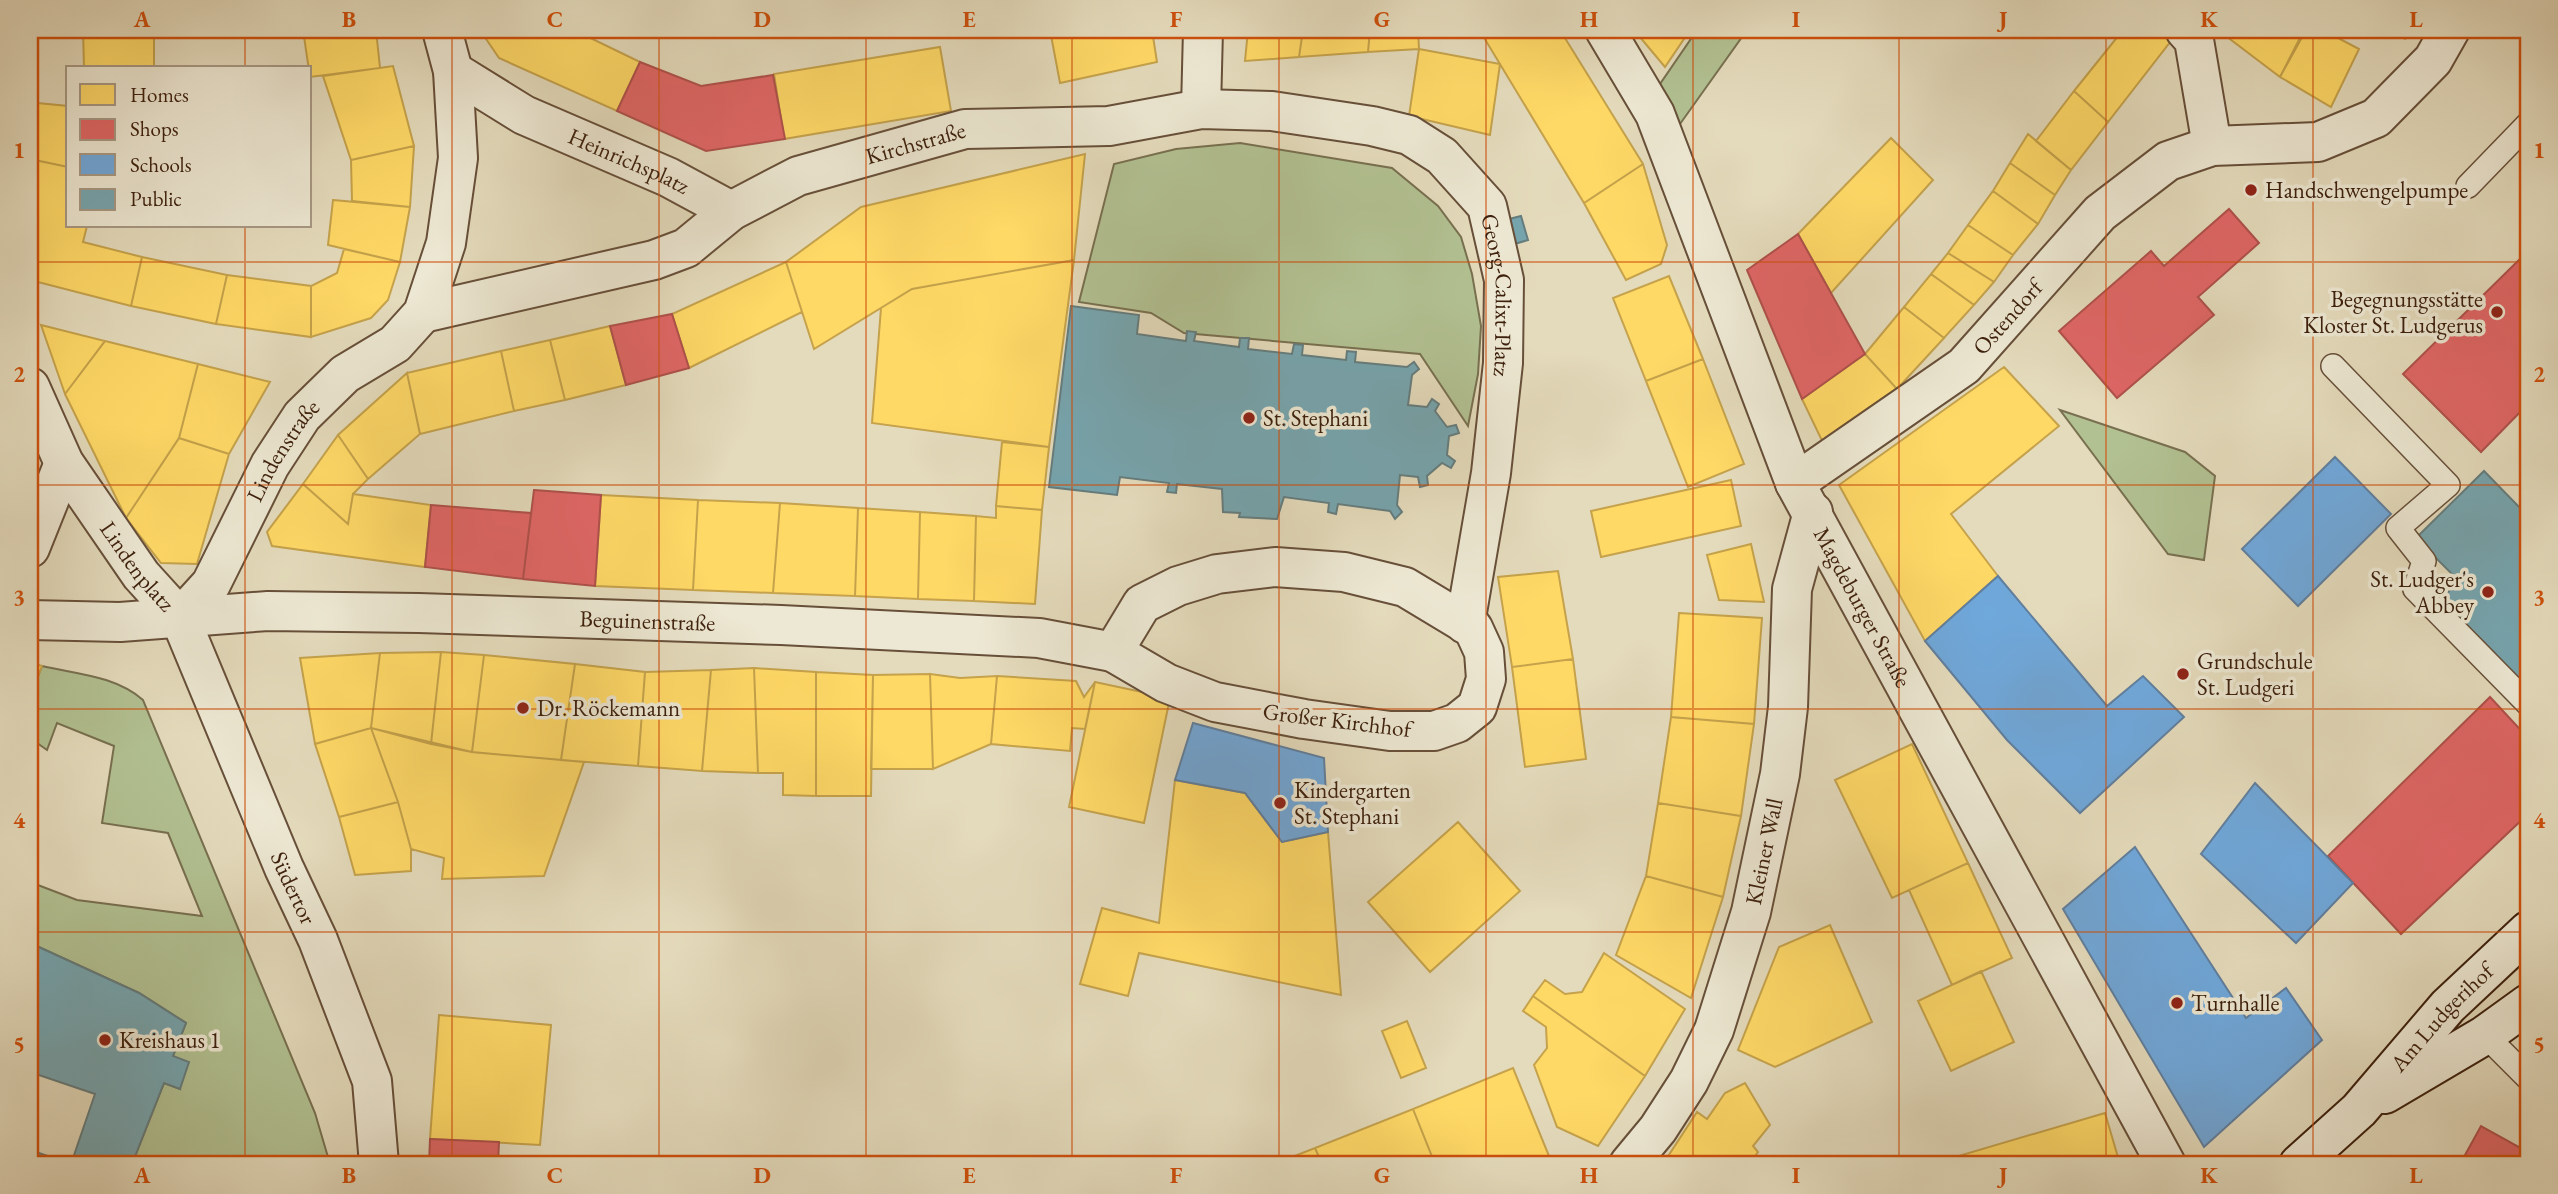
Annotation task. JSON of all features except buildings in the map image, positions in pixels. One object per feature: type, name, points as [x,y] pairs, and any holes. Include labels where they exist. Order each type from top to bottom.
[{"type":"street","points":[[442,30],[453,71],[457,159],[446,243],[423,313],[474,304],[654,260],[686,248],[731,211]]},
{"type":"street","points":[[1201,109],[1203,30]]},
{"type":"street","name":"Magdeburger Straße","points":[[1605,30],[1655,114],[1804,497],[2166,1164]]},
{"type":"street","points":[[2185,30],[2193,40],[2212,146]]},
{"type":"street","name":"Ostendorf","points":[[1804,497],[1964,366],[2100,213],[2168,161],[2212,146],[2318,142],[2376,118],[2433,60],[2450,30]]},
{"type":"street","name":"Heinrichsplatz","points":[[453,71],[524,115],[668,177],[731,211]]},
{"type":"street","name":"Georg-Calixt-Platz","points":[[1109,126],[1201,109],[1272,111],[1372,126],[1409,135],[1442,156],[1487,206],[1504,280],[1504,342],[1491,473],[1465,624]]},
{"type":"street","name":"Kirchstraße","points":[[731,211],[798,176],[965,129],[1109,126]]},
{"type":"street","name":"Lindenstraße","points":[[180,618],[211,584],[270,465],[302,416],[345,374],[395,344],[423,313]]},
{"type":"street","name":"Lindenplatz","points":[[30,387],[64,463],[141,575],[180,618]]},
{"type":"street","points":[[30,548],[64,463]]},
{"type":"street","name":"Kleiner Wall","points":[[1629,1164],[1658,1129],[1689,1081],[1714,1030],[1751,912],[1780,774],[1788,708],[1792,589],[1804,497]]},
{"type":"street","name":"Großer Kirchhof","points":[[1275,567],[1344,572],[1405,587],[1465,624],[1473,628],[1484,652],[1486,679],[1476,707],[1457,723],[1434,731],[1390,731],[1215,702],[1166,683],[1113,652],[1142,604],[1178,586],[1217,574],[1275,567]]},
{"type":"street","name":"Beguinenstraße","points":[[180,618],[309,612],[753,624],[1039,638],[1113,652]]},
{"type":"street","name":"Lindenplatz","points":[[30,620],[120,622],[180,618]]},
{"type":"street","name":"Südertor","points":[[180,618],[284,868],[318,940],[372,1081],[379,1164]]},
{"type":"street","name":"Am Ludgerihof","points":[[2299,1164],[2359,1110],[2448,1006],[2528,931]]},
{"type":"street","name":"Am Ludgerihof","points":[[2359,1110],[2485,1035],[2528,1004]]},
{"type":"lane","points":[[2468,186],[2528,124]]},
{"type":"lane","points":[[2333,366],[2448,485],[2398,528],[2424,561],[2414,589],[2528,704]]},
{"type":"lane","points":[[2485,1035],[2528,1078]]},
{"type":"green space","points":[[1697,30],[1747,30],[1675,131],[1658,87]]},
{"type":"green space","points":[[1240,143],[1392,168],[1438,206],[1461,237],[1472,274],[1481,326],[1478,374],[1468,426],[1420,354],[1184,333],[1151,313],[1079,302],[1114,164],[1176,149]]},
{"type":"green space","points":[[2060,410],[2185,452],[2215,476],[2204,560],[2168,554]]},
{"type":"green space","points":[[42,666],[108,681],[143,700],[315,1113],[330,1164],[132,1164],[164,1083],[180,1089],[173,1056],[186,1023],[139,993],[30,943],[30,882],[77,900],[202,916],[168,833],[102,823],[114,746],[57,723],[47,750],[30,738],[30,697]]},
{"type":"place","name":"Handschwengelpumpe","points":[[2251,190]]},
{"type":"place","name":"Begegnungsstätte Kloster St. Ludgerus","points":[[2497,312]]},
{"type":"place","name":"St. Stephani","points":[[1249,418]]},
{"type":"place","name":"St. Ludger's Abbey","points":[[2488,592]]},
{"type":"place","name":"Grundschule St. Ludgeri","points":[[2183,674]]},
{"type":"place","name":"Dr. Röckemann","points":[[523,708]]},
{"type":"place","name":"Kindergarten St. Stephani","points":[[1280,803]]},
{"type":"place","name":"Turnhalle","points":[[2177,1003]]},
{"type":"place","name":"Kreishaus 1","points":[[105,1040]]}]
